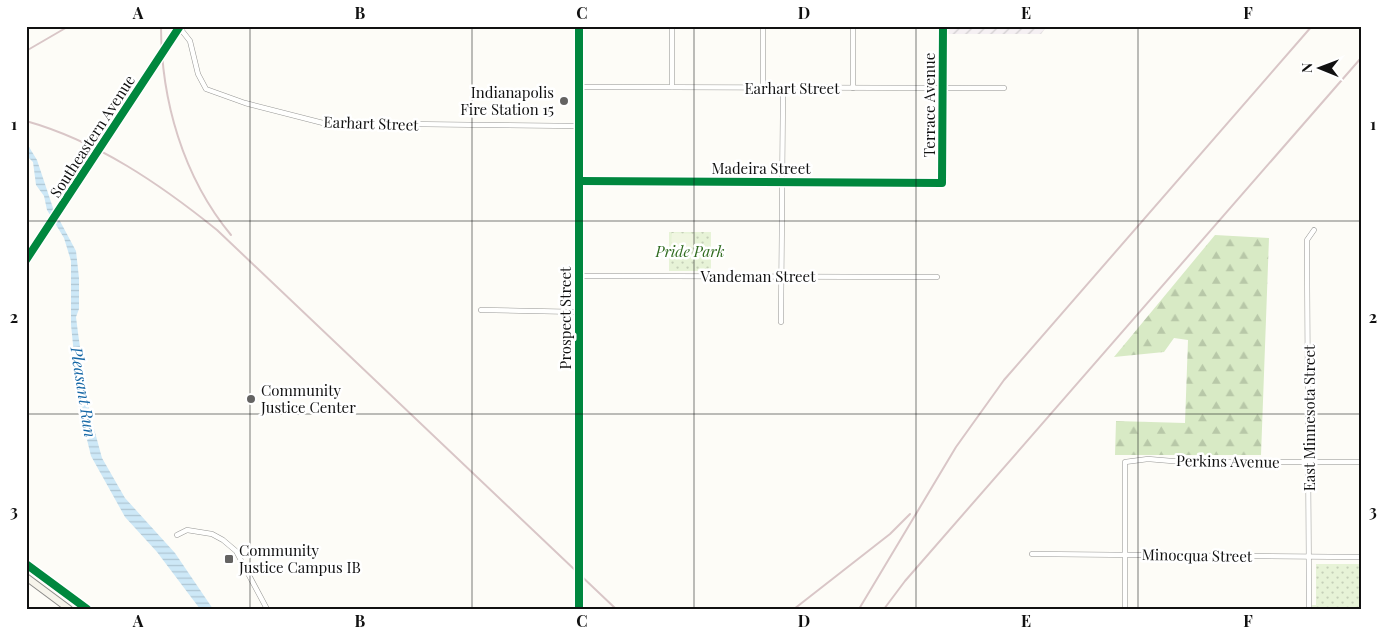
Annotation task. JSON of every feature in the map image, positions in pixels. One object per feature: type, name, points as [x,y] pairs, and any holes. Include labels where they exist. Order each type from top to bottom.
[{"type":"main road","name":"Prospect Street","points":[[579,26],[579,609]]},
{"type":"main road","name":"Southeastern Avenue","points":[[26,260],[179,27]]},
{"type":"main road","points":[[26,577],[69,609]]},
{"type":"street","points":[[672,26],[672,87]]},
{"type":"street","points":[[763,26],[763,88]]},
{"type":"street","points":[[853,26],[853,88]]},
{"type":"street","name":"Terrace Avenue","points":[[942,183],[943,26]]},
{"type":"street","name":"Earhart Street","points":[[179,27],[190,41],[198,74],[206,89],[245,103],[323,123],[579,126]]},
{"type":"street","name":"Earhart Street","points":[[579,87],[1004,88]]},
{"type":"street","points":[[781,322],[783,88]]},
{"type":"street","name":"Madeira Street","points":[[579,181],[942,183]]},
{"type":"street","name":"East Minnesota Street","points":[[1309,609],[1307,240],[1314,230]]},
{"type":"street","name":"Vandeman Street","points":[[579,276],[937,277]]},
{"type":"street","points":[[481,310],[579,312]]},
{"type":"street","name":"Perkins Avenue","points":[[1125,554],[1125,462],[1148,459],[1184,462],[1361,462]]},
{"type":"street","points":[[177,535],[187,530],[212,534],[223,540],[236,551],[267,609]]},
{"type":"street","name":"Minocqua Street","points":[[1032,554],[1361,557]]},
{"type":"street","points":[[1125,554],[1125,609]]},
{"type":"shaded area","points":[[947,26],[1047,26],[1041,34],[947,34]]},
{"type":"green space","name":"Pride Park","points":[[669,232],[711,232],[711,271],[669,271]]},
{"type":"green space","points":[[672,233],[694,234],[694,247],[671,247]]},
{"type":"green space","points":[[1215,235],[1269,238],[1261,455],[1115,455],[1116,421],[1185,423],[1188,340],[1174,338],[1164,352],[1114,357]]},
{"type":"green space","points":[[1316,564],[1361,564],[1361,609],[1312,609],[1312,605],[1316,605]]},
{"type":"water","name":"Pleasant Run","points":[[26,142],[37,160],[53,208],[76,251],[79,278],[79,309],[76,317],[78,333],[90,414],[102,458],[125,498],[175,553],[213,609],[200,609],[157,552],[125,517],[91,456],[80,411],[71,325],[71,261],[64,238],[47,210],[44,196],[36,185],[33,162],[26,155]]},
{"type":"railway","points":[[26,51],[69,26]]},
{"type":"railway","points":[[161,26],[165,82],[178,136],[200,188],[214,212],[231,235]]},
{"type":"railway","points":[[859,609],[956,447],[1004,380],[1312,26]]},
{"type":"railway","points":[[884,609],[905,581],[1361,58]]},
{"type":"railway","points":[[26,121],[78,140],[103,152],[173,196],[217,230],[616,609]]},
{"type":"railway","points":[[794,609],[890,534],[910,514]]},
{"type":"cycle path","points":[[26,260],[180,26]]},
{"type":"cycle path","points":[[579,26],[579,609]]},
{"type":"cycle path","points":[[579,181],[942,183],[943,26]]},
{"type":"cycle path","points":[[26,564],[87,609]]},
{"type":"place","name":"Indianapolis Fire Station 15","points":[[564,101]]},
{"type":"place","name":"Community Justice Center","points":[[251,399]]},
{"type":"place","name":"Community Justice Campus IB","points":[[229,559]]}]
